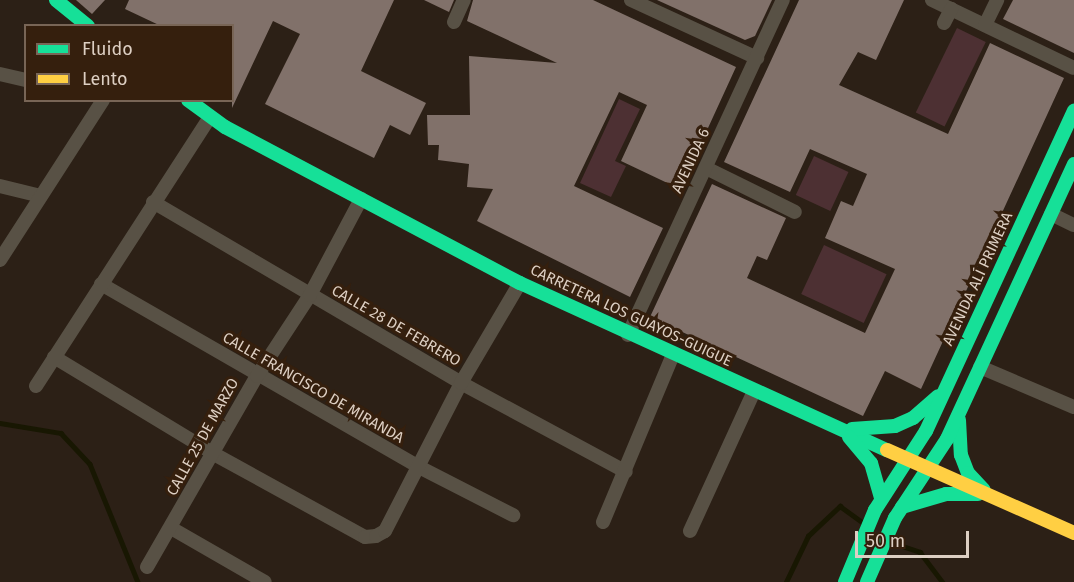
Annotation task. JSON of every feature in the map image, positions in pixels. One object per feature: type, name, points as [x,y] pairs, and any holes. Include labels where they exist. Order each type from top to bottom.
[{"type":"main road","points":[[56,0],[86,24]]},
{"type":"main road","name":"CARRETERA LOS GUAYOS-GUIGUE","points":[[191,102],[210,117],[520,283],[628,335],[1074,533]]},
{"type":"main road","name":"AVENIDA ALÍ PRIMERA","points":[[845,582],[878,505],[906,458],[926,431],[1074,111]]},
{"type":"main road","points":[[867,582],[898,512],[931,469],[962,407],[1074,164]]},
{"type":"main road","points":[[837,428],[876,430],[895,426],[920,412],[947,385]]},
{"type":"main road","points":[[962,407],[957,436],[960,455],[968,472],[988,495]]},
{"type":"main road","points":[[837,428],[871,463],[878,505]]},
{"type":"main road","points":[[898,512],[946,494],[988,495]]},
{"type":"street","points":[[454,22],[464,0]]},
{"type":"street","points":[[631,0],[757,58]]},
{"type":"street","name":"AVENIDA 6","points":[[628,335],[681,211],[706,168],[783,0]]},
{"type":"street","points":[[932,0],[1074,68]]},
{"type":"street","points":[[985,26],[997,0]]},
{"type":"street","points":[[944,23],[951,9]]},
{"type":"street","points":[[0,74],[24,80]]},
{"type":"street","points":[[0,260],[102,102]]},
{"type":"street","points":[[36,386],[210,117]]},
{"type":"street","points":[[706,168],[795,212]]},
{"type":"street","points":[[0,186],[41,196]]},
{"type":"street","name":"CALLE 25 DE MARZO","points":[[147,567],[257,376],[310,295],[361,199]]},
{"type":"street","name":"CALLE 28 DE FEBRERO","points":[[153,202],[461,383],[626,472]]},
{"type":"street","points":[[1051,214],[1074,225]]},
{"type":"street","points":[[54,357],[214,454],[365,537],[385,531],[461,383],[520,283]]},
{"type":"street","name":"CALLE FRANCISCO DE MIRANDA","points":[[101,284],[257,376],[419,467],[513,515]]},
{"type":"street","points":[[603,522],[626,472],[673,355]]},
{"type":"street","points":[[980,367],[1074,407]]},
{"type":"street","points":[[690,531],[754,391]]},
{"type":"street","points":[[171,528],[265,582]]},
{"type":"shaded area","points":[[957,28],[986,42],[945,127],[916,112]]},
{"type":"shaded area","points":[[619,99],[640,109],[615,161],[626,166],[611,197],[580,183]]},
{"type":"shaded area","points":[[814,156],[848,172],[830,211],[796,195]]},
{"type":"shaded area","points":[[824,245],[887,274],[864,323],[801,294]]},
{"type":"building","points":[[76,0],[105,0],[92,14]]},
{"type":"building","points":[[129,0],[394,0],[361,71],[426,103],[410,135],[390,125],[374,158],[265,104],[300,34],[273,21],[232,108],[232,102],[234,102],[234,24],[157,24],[125,9]]},
{"type":"building","points":[[424,0],[454,0],[449,12]]},
{"type":"building","points":[[473,0],[593,0],[736,67],[680,189],[621,161],[647,105],[619,92],[574,186],[663,228],[630,297],[477,221],[493,189],[467,187],[469,164],[438,160],[439,145],[428,145],[427,115],[470,115],[469,56],[557,63],[467,21]]},
{"type":"building","points":[[657,0],[772,0],[755,36],[745,40]]},
{"type":"building","points":[[799,0],[904,0],[876,60],[858,52],[839,85],[948,134],[990,43],[1064,78],[921,389],[885,371],[863,416],[650,317],[712,184],[786,218],[767,260],[757,256],[747,278],[865,333],[895,269],[825,238],[841,201],[853,206],[867,174],[810,149],[790,192],[724,162]]},
{"type":"building","points":[[1013,0],[1074,0],[1074,53],[1003,19]]},
{"type":"waterway","points":[[0,423],[61,433],[90,464],[138,582]]},
{"type":"waterway","points":[[786,582],[808,536],[840,506],[863,523]]},
{"type":"waterway","points":[[890,542],[920,552],[943,582]]},
{"type":"traffic: fast","points":[[56,0],[86,24]]},
{"type":"traffic: fast","points":[[191,102],[225,127],[520,283],[887,450]]},
{"type":"traffic: fast","points":[[845,582],[875,510],[926,431],[1074,111]]},
{"type":"traffic: fast","points":[[867,582],[895,518],[947,439],[1074,164]]},
{"type":"traffic: fast","points":[[852,429],[895,426],[913,418],[938,396]]},
{"type":"traffic: fast","points":[[959,420],[961,455],[968,473],[984,490]]},
{"type":"traffic: fast","points":[[849,437],[871,463],[881,499]]},
{"type":"traffic: fast","points":[[902,507],[946,494],[978,494]]},
{"type":"traffic: slow","points":[[887,450],[1074,533]]}]
